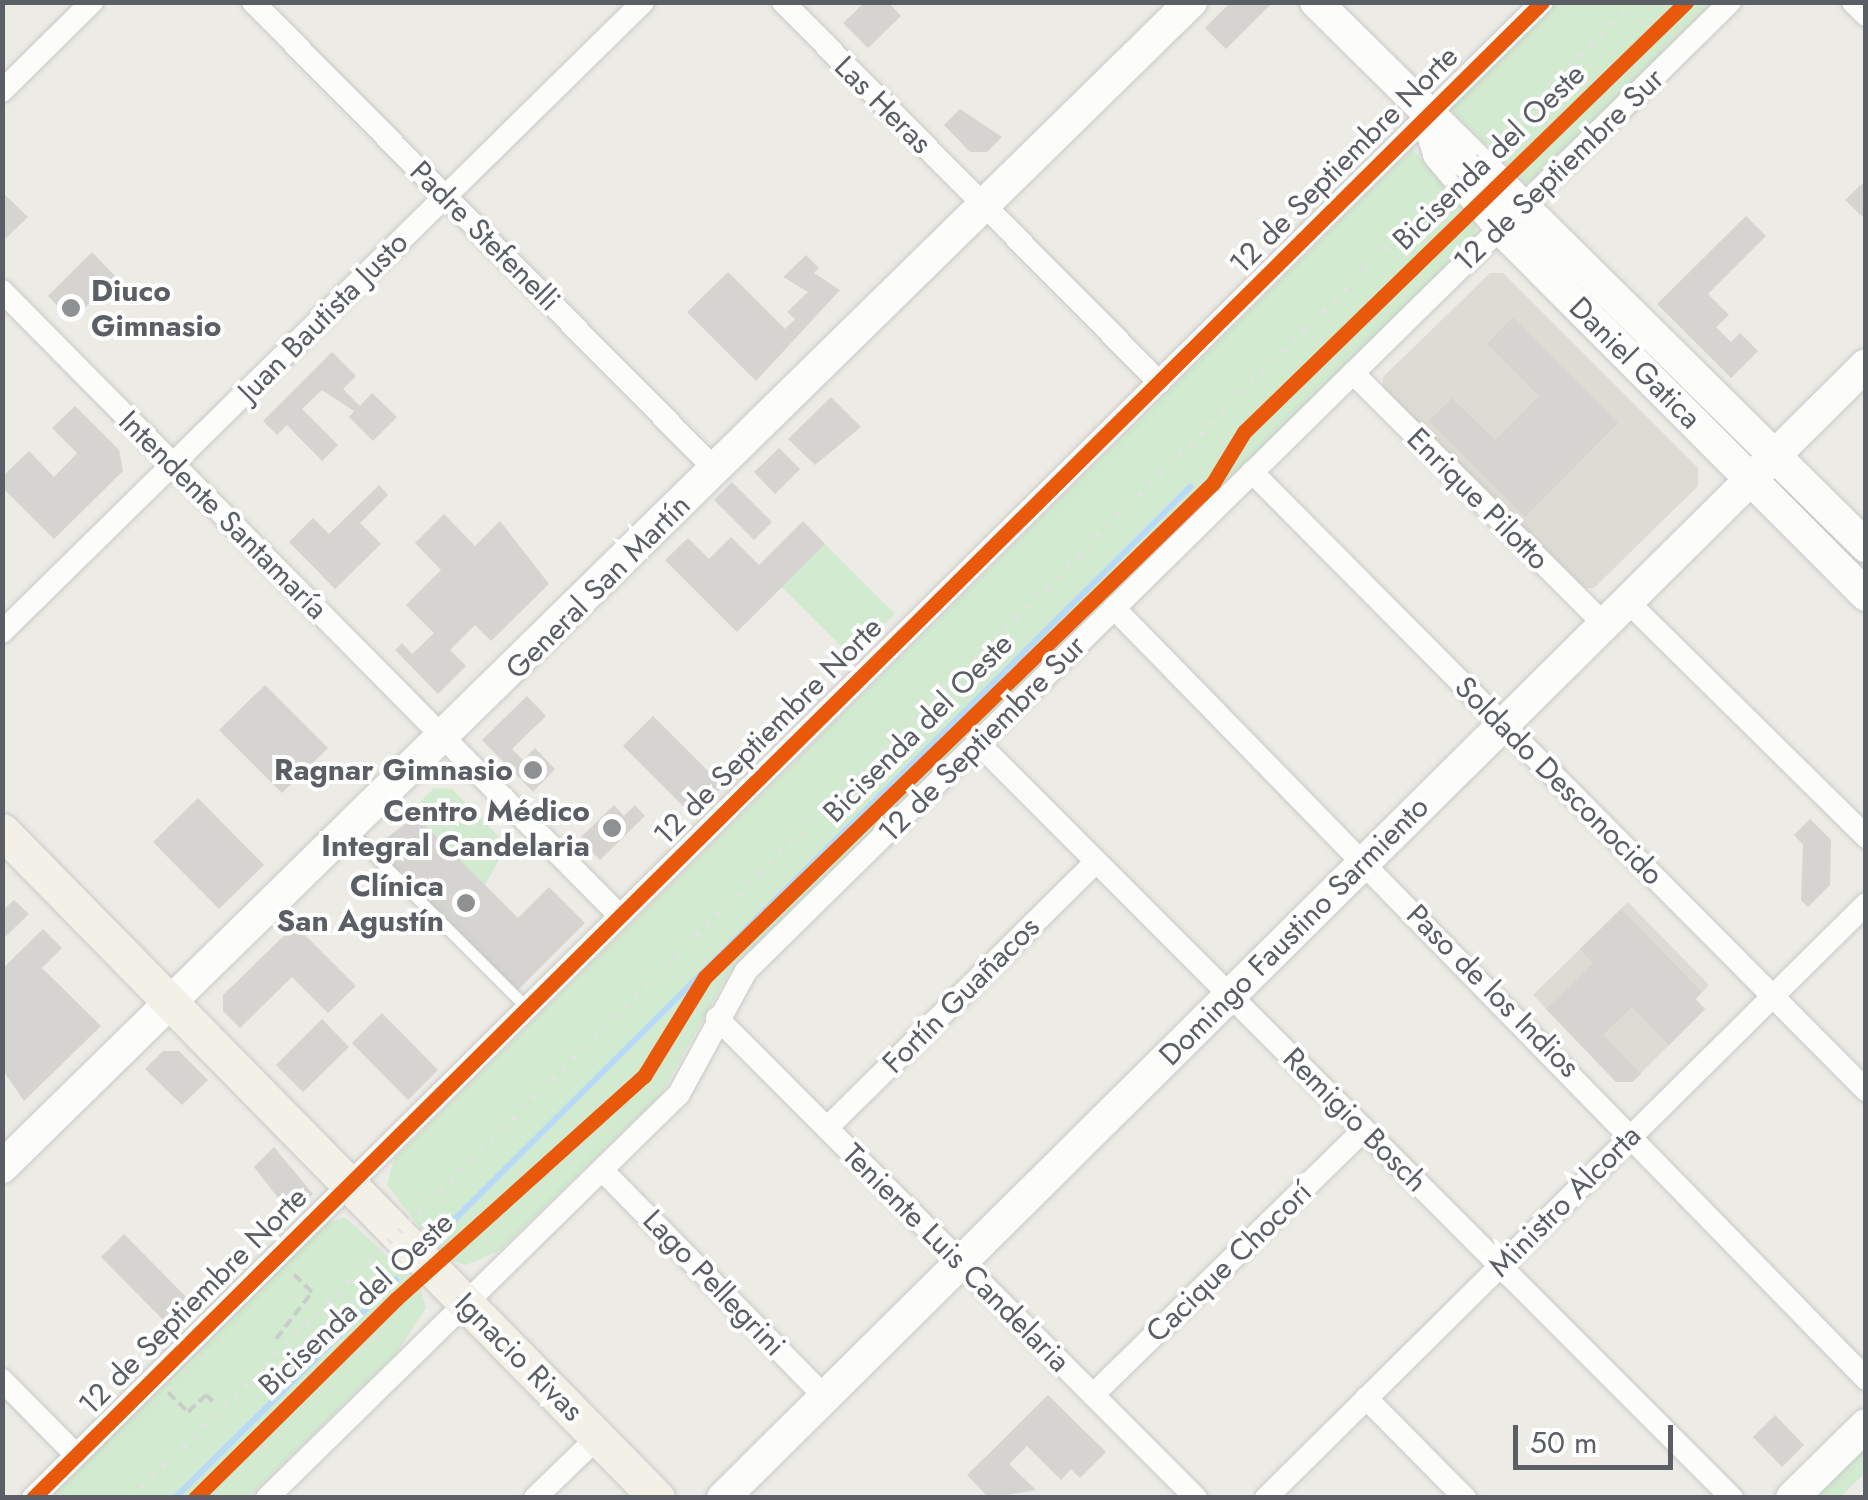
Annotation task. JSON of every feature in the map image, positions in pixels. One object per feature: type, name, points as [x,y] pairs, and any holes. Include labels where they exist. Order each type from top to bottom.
[{"type":"main road","name":"General San Martín","points":[[2,1167],[444,739],[1191,2]]},
{"type":"main road","name":"Daniel Gatica","points":[[1316,2],[1866,546]]},
{"type":"main road","name":"Daniel Gatica","points":[[1428,116],[1439,154],[1501,227],[1866,594]]},
{"type":"main road","name":"Domingo Faustino Sarmiento","points":[[723,1498],[1866,365]]},
{"type":"main road","name":"Ignacio Rivas","points":[[2,830],[657,1498]]},
{"type":"main road","points":[[1792,1498],[1866,1425]]},
{"type":"street","points":[[2,90],[92,2]]},
{"type":"street","name":"Padre Stefenelli","points":[[253,2],[716,470]]},
{"type":"street","name":"Juan Bautista Justo","points":[[2,632],[643,2]]},
{"type":"street","name":"Las Heras","points":[[783,2],[984,207]]},
{"type":"street","name":"12 de Septiembre Norte","points":[[33,1498],[1542,2]]},
{"type":"street","name":"12 de Septiembre Sur","points":[[267,1498],[688,1082],[717,1018],[746,971],[1730,2]]},
{"type":"street","points":[[1853,2],[1866,15]]},
{"type":"street","points":[[984,207],[1158,382]]},
{"type":"street","name":"Intendente Santamaría","points":[[2,291],[444,739]]},
{"type":"street","name":"Enrique Pilotto","points":[[1353,373],[1604,624]]},
{"type":"street","name":"Soldado Desconocido","points":[[1252,472],[1866,1090]]},
{"type":"street","points":[[1628,601],[1866,837]]},
{"type":"street","name":"Paso de los Indios","points":[[1114,608],[1604,1102],[1629,1138],[1866,1380]]},
{"type":"street","points":[[444,739],[620,916]]},
{"type":"street","name":"Remigio Bosch","points":[[978,743],[1732,1498]]},
{"type":"street","name":"Fortín Guañacos","points":[[826,1128],[1096,862]]},
{"type":"street","name":"Ministro Alcorta","points":[[1266,1498],[1866,904]]},
{"type":"street","name":"Teniente Luis Candelaria","points":[[717,1018],[1196,1498]]},
{"type":"street","name":"Cacique Chocorí","points":[[1093,1395],[1364,1130]]},
{"type":"street","name":"Lago Pellegrini","points":[[602,1170],[825,1397]]},
{"type":"street","points":[[2,1380],[76,1454]]},
{"type":"street","points":[[1366,1398],[1465,1498]]},
{"type":"street","points":[[535,1498],[598,1437]]},
{"type":"lane","points":[[349,830],[527,1008]]},
{"type":"path","points":[[276,1257],[312,1292],[276,1339]]},
{"type":"path","points":[[154,1378],[188,1412],[206,1395],[213,1402]]},
{"type":"shaded area","points":[[1490,273],[1503,273],[1698,468],[1698,486],[1594,588],[1583,588],[1383,388],[1383,377]]},
{"type":"shaded area","points":[[1628,902],[1709,985],[1696,999],[1705,1009],[1632,1082],[1616,1082],[1533,995]]},
{"type":"green space","points":[[1553,3],[1718,3],[1536,181],[1524,183],[1450,109]]},
{"type":"green space","points":[[1412,149],[1476,217],[1475,238],[729,973],[661,1095],[499,1251],[466,1265],[443,1257],[387,1185],[394,1159]]},
{"type":"green space","points":[[825,544],[895,614],[852,657],[782,587]]},
{"type":"green space","points":[[434,788],[452,789],[507,845],[485,885],[416,816],[404,818]]},
{"type":"green space","points":[[345,1217],[420,1286],[426,1308],[395,1355],[249,1497],[50,1497],[327,1223]]},
{"type":"green space","points":[[1865,1438],[1865,1473],[1840,1497],[1805,1498]]},
{"type":"building","points":[[865,2],[888,2],[901,16],[868,48],[843,23]]},
{"type":"building","points":[[1231,2],[1273,2],[1226,49],[1205,28]]},
{"type":"building","points":[[960,109],[1002,137],[987,152],[970,152],[944,125]]},
{"type":"building","points":[[1866,180],[1866,220],[1845,200]]},
{"type":"building","points":[[2,192],[28,217],[2,242]]},
{"type":"building","points":[[1746,216],[1766,236],[1708,294],[1729,315],[1716,327],[1731,342],[1740,333],[1758,351],[1731,378],[1657,304]]},
{"type":"building","points":[[92,252],[116,277],[72,321],[48,296]]},
{"type":"building","points":[[806,255],[819,268],[814,273],[840,290],[756,381],[687,312],[728,272],[785,329],[795,319],[787,312],[808,292],[783,277]]},
{"type":"building","points":[[1513,317],[1618,423],[1525,517],[1429,421],[1452,398],[1495,440],[1539,396],[1487,344]]},
{"type":"building","points":[[332,352],[356,376],[343,389],[360,406],[372,393],[397,417],[373,441],[349,417],[354,411],[322,390],[302,409],[338,445],[322,461],[287,425],[277,435],[263,421]]},
{"type":"building","points":[[831,397],[861,427],[815,465],[788,439]]},
{"type":"building","points":[[75,406],[119,450],[123,471],[54,539],[2,487],[2,477],[29,451],[54,477],[77,453],[52,428]]},
{"type":"building","points":[[779,448],[800,469],[775,494],[754,472]]},
{"type":"building","points":[[732,482],[772,522],[754,540],[714,500]]},
{"type":"building","points":[[379,485],[388,495],[360,523],[381,544],[335,589],[289,542],[313,518],[329,534]]},
{"type":"building","points":[[444,514],[475,546],[500,521],[549,584],[491,641],[475,625],[450,650],[466,666],[438,694],[395,650],[402,643],[412,654],[434,633],[406,605],[441,570],[415,543]]},
{"type":"building","points":[[803,521],[825,544],[737,632],[665,560],[688,538],[709,559],[731,537],[759,565]]},
{"type":"building","points":[[265,685],[328,748],[282,793],[219,730]]},
{"type":"building","points":[[527,696],[546,716],[512,749],[523,760],[535,748],[555,769],[533,792],[482,740]]},
{"type":"building","points":[[653,716],[723,786],[693,816],[623,746]]},
{"type":"building","points":[[198,798],[264,865],[219,909],[153,842]]},
{"type":"building","name":"Centro Médico Integral Candelaria","points":[[614,805],[624,816],[635,805],[645,816],[600,860],[579,839]]},
{"type":"building","name":"Clínica San Agustín","points":[[416,816],[518,918],[549,887],[585,923],[517,991],[374,847]]},
{"type":"building","points":[[1810,819],[1831,840],[1830,885],[1808,907],[1801,900],[1803,845],[1794,835]]},
{"type":"building","points":[[14,900],[29,914],[2,940],[2,911]]},
{"type":"building","points":[[1621,909],[1702,992],[1695,999],[1705,1009],[1669,1045],[1632,1007],[1603,1035],[1641,1074],[1632,1082],[1616,1082],[1546,1009],[1593,963],[1580,949]]},
{"type":"building","points":[[295,925],[356,986],[328,1013],[292,977],[240,1028],[223,1011],[223,995]]},
{"type":"building","points":[[43,929],[62,948],[42,968],[101,1026],[24,1101],[2,1069],[2,969]]},
{"type":"building","points":[[382,1013],[438,1070],[408,1100],[352,1043]]},
{"type":"building","points":[[322,1019],[349,1047],[303,1092],[276,1065]]},
{"type":"building","points":[[163,1051],[179,1051],[208,1080],[182,1105],[145,1069]]},
{"type":"building","points":[[274,1147],[313,1194],[292,1216],[254,1167]]},
{"type":"building","points":[[124,1234],[187,1298],[164,1321],[101,1257]]},
{"type":"building","points":[[1048,1395],[1106,1452],[1080,1478],[1071,1469],[1061,1480],[1027,1446],[1009,1464],[1036,1490],[989,1498],[967,1475]]},
{"type":"building","points":[[1775,1415],[1804,1445],[1782,1467],[1753,1437]]},
{"type":"waterway","points":[[452,1222],[1190,487]]},
{"type":"waterway","points":[[175,1498],[396,1279]]},
{"type":"railway","points":[[132,1498],[1634,2]]},
{"type":"cycle path","points":[[33,1498],[1542,2]]},
{"type":"cycle path","name":"Bicisenda del Oeste","points":[[195,1498],[396,1299],[644,1076],[705,977],[1213,483],[1244,432],[1686,2]]},
{"type":"place","name":"Diuco Gimnasio","points":[[71,308]]},
{"type":"place","name":"Ragnar Gimnasio","points":[[533,770]]},
{"type":"place","name":"Centro Médico Integral Candelaria","points":[[612,828]]},
{"type":"place","name":"Clínica San Agustín","points":[[466,903]]}]
